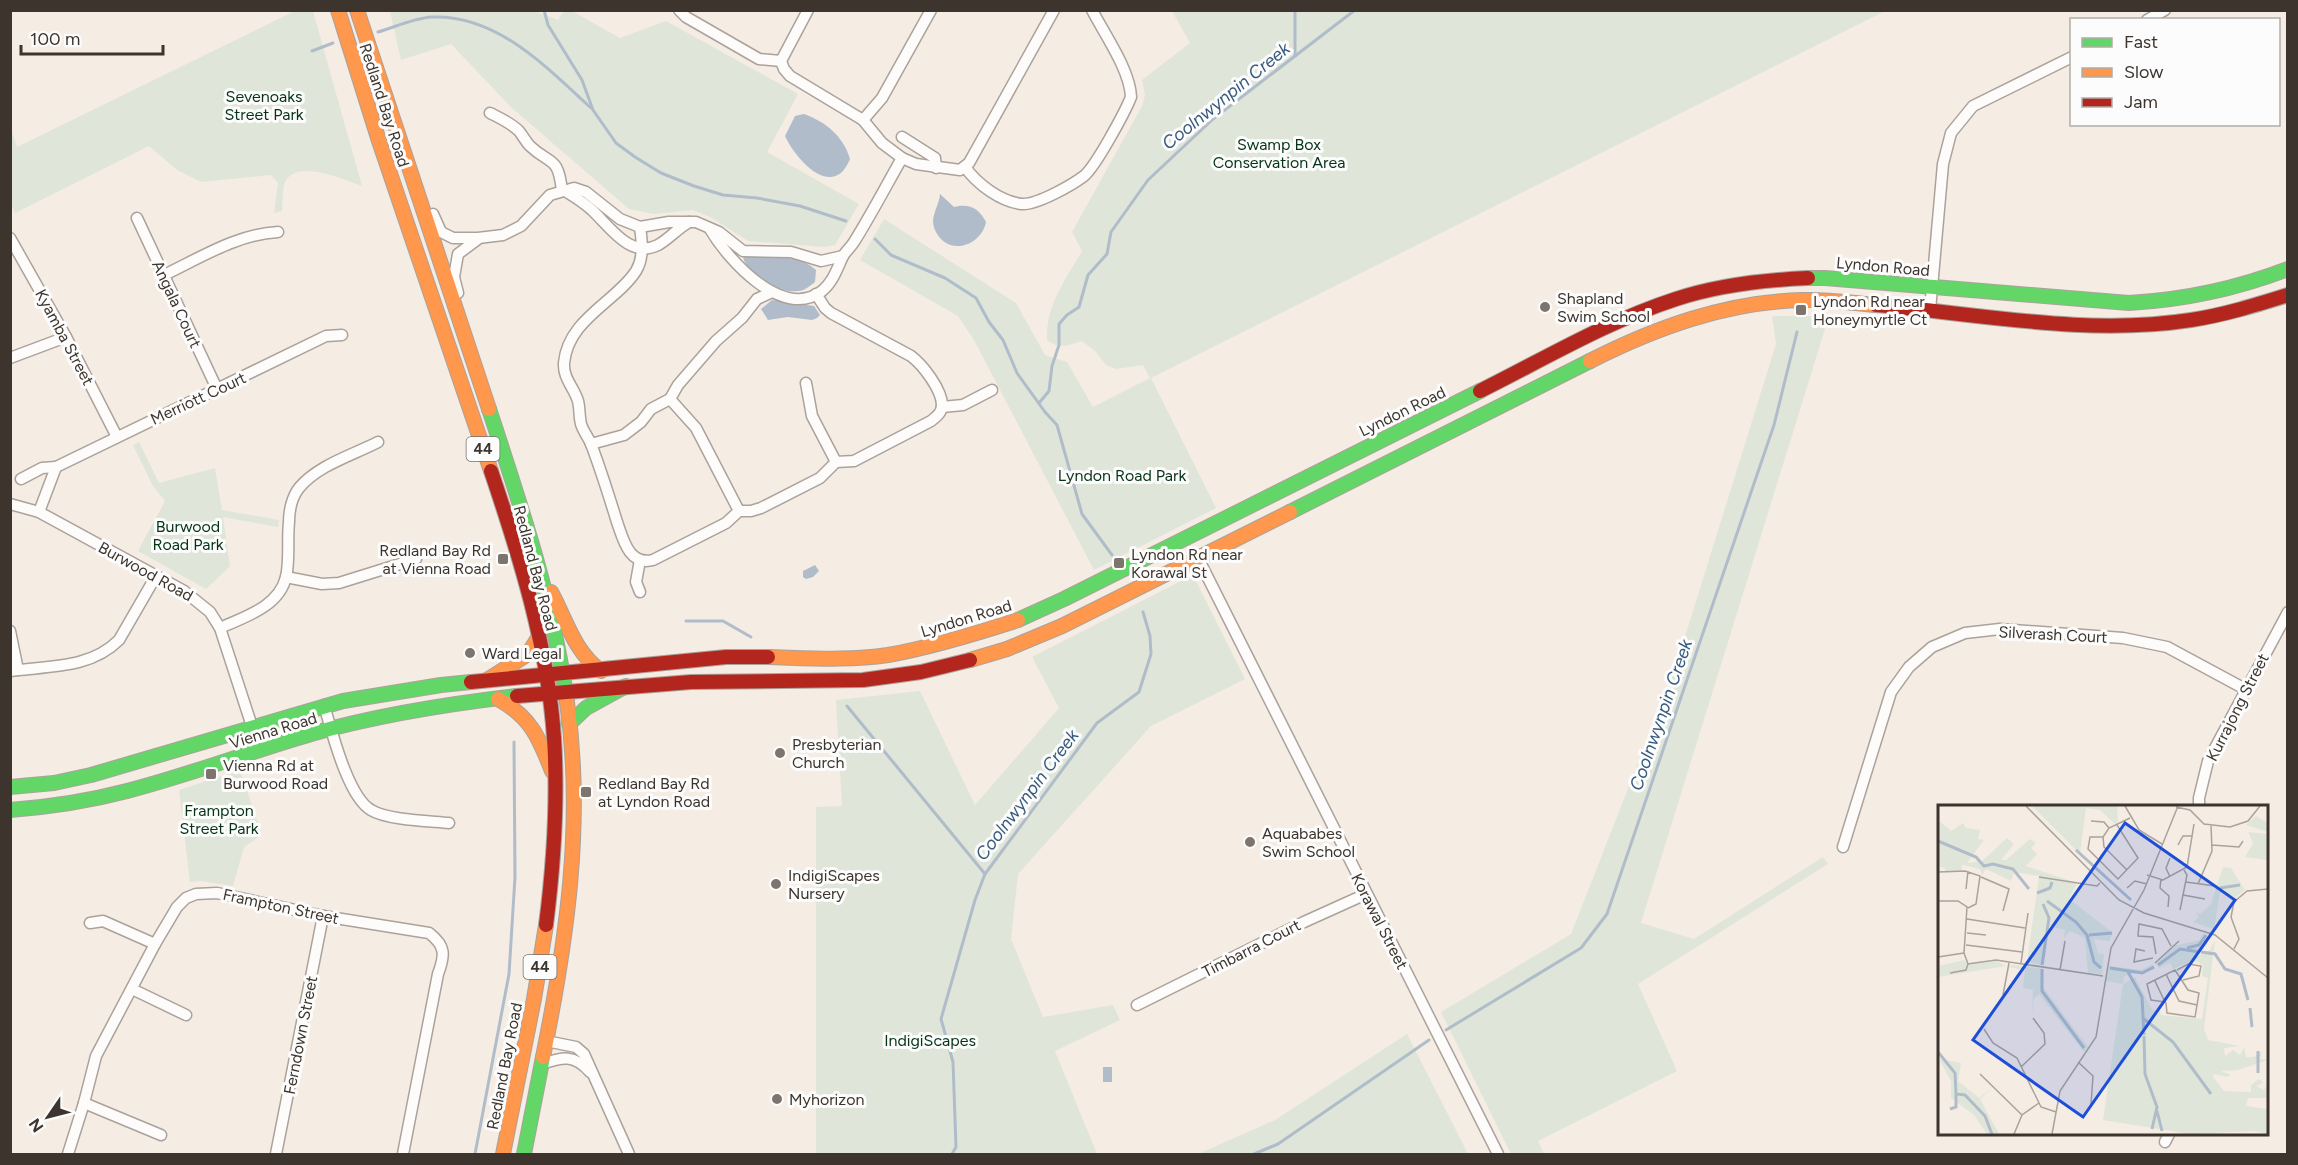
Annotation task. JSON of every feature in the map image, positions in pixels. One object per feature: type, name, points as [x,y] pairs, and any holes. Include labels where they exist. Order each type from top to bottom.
[{"type":"main road","name":"Redland Bay Road","points":[[338,10],[364,98],[526,581],[549,694],[554,740],[554,860],[539,977],[503,1155]]},
{"type":"main road","name":"Redland Bay Road","points":[[357,10],[530,531],[544,581],[565,692],[575,826],[570,895],[566,934],[524,1155]]},
{"type":"main road","name":"Lyndon Road","points":[[546,676],[726,657],[863,657],[914,651],[959,640],[1038,611],[1588,336],[1664,301],[1722,286],[1775,278],[1825,278],[2096,301],[2152,302],[2224,291],[2288,269]]},
{"type":"main road","points":[[549,694],[626,686],[729,681],[877,680],[928,672],[981,658],[1038,638],[1634,339],[1665,326],[1704,314],[1748,305],[1803,300],[2091,325],[2143,326],[2229,314],[2288,295]]},
{"type":"main road","points":[[1187,537],[1198,558]]},
{"type":"main road","points":[[544,581],[560,606],[584,656],[601,671]]},
{"type":"main road","points":[[487,680],[528,654],[538,638]]},
{"type":"main road","name":"Vienna Road","points":[[10,787],[54,783],[91,775],[324,705],[382,694],[487,680],[546,676]]},
{"type":"main road","points":[[569,724],[586,708],[626,686]]},
{"type":"main road","name":"Vienna Road","points":[[10,810],[78,802],[127,791],[371,718],[421,709],[549,694]]},
{"type":"main road","points":[[498,699],[515,706],[530,723],[555,777]]},
{"type":"main road","points":[[525,1047],[544,1052]]},
{"type":"street","points":[[679,10],[686,17],[759,59],[781,61]]},
{"type":"street","points":[[808,10],[781,61],[790,76],[863,120],[882,143],[902,158],[916,164],[960,170],[965,167],[1054,10]]},
{"type":"street","points":[[863,120],[882,98],[931,10]]},
{"type":"street","points":[[965,167],[980,184],[1011,202],[1022,204],[1047,196],[1084,176],[1089,170],[1131,97],[1125,72],[1092,10]]},
{"type":"street","points":[[2151,18],[2165,10]]},
{"type":"street","points":[[1930,310],[1943,164],[1951,133],[1973,106],[2070,58]]},
{"type":"street","points":[[490,114],[518,130],[529,145],[555,164],[563,191],[584,203],[621,239],[633,247],[658,245],[690,221]]},
{"type":"street","points":[[393,123],[413,153],[436,225],[441,232],[453,238],[478,238],[512,231],[530,219],[545,199],[574,188],[581,189],[620,219],[640,227],[690,221],[719,232],[743,251],[791,252],[821,261],[843,256]]},
{"type":"street","points":[[902,137],[935,158],[936,168]]},
{"type":"street","points":[[710,229],[716,240],[757,284],[771,292],[801,298],[816,294],[834,277],[843,256],[854,242],[902,158]]},
{"type":"street","name":"Angala Court","points":[[137,218],[218,389]]},
{"type":"street","points":[[640,227],[642,248],[636,271],[594,310],[580,328],[564,362],[566,379],[577,398],[581,423],[606,481],[623,540],[632,555],[640,560],[653,560],[726,523],[739,511],[761,508],[820,478],[836,462],[854,460],[932,421],[939,414],[942,407],[937,392],[920,363],[831,314],[816,294]]},
{"type":"street","points":[[164,275],[242,238],[261,233],[278,232]]},
{"type":"street","name":"Kyamba Street","points":[[10,238],[66,337],[117,436]]},
{"type":"street","points":[[478,238],[458,255],[454,277],[480,359],[484,398]]},
{"type":"street","points":[[821,261],[834,277]]},
{"type":"street","points":[[757,284],[757,299]]},
{"type":"street","points":[[591,444],[624,435],[641,422],[651,409],[670,399],[678,385],[757,299],[771,292]]},
{"type":"street","name":"Merriott Court","points":[[21,479],[42,468],[56,467],[326,336],[342,335]]},
{"type":"street","points":[[10,358],[66,337]]},
{"type":"street","points":[[806,383],[812,416],[836,462]]},
{"type":"street","points":[[942,407],[963,405],[992,390]]},
{"type":"street","points":[[670,399],[696,428],[739,511]]},
{"type":"street","points":[[220,628],[248,616],[273,600],[282,588],[286,577],[290,510],[297,490],[313,474],[378,442]]},
{"type":"street","points":[[39,512],[56,467]]},
{"type":"street","name":"Burwood Road","points":[[10,504],[39,512],[198,600],[210,612],[220,628],[260,751]]},
{"type":"street","name":"Korawal Street","points":[[1198,558],[1498,1155]]},
{"type":"street","points":[[286,577],[322,584],[339,583],[417,559]]},
{"type":"street","points":[[640,560],[636,582],[640,592]]},
{"type":"street","points":[[10,631],[14,671],[81,662],[99,657],[119,640],[156,576]]},
{"type":"street","name":"Kurrajong Street","points":[[2199,805],[2208,760],[2288,612]]},
{"type":"street","name":"Silverash Court","points":[[1843,847],[1891,692],[1909,667],[1932,647],[1965,633],[2000,629],[2123,638],[2167,647],[2245,689]]},
{"type":"street","points":[[324,705],[350,784],[361,803],[372,811],[385,815],[449,823]]},
{"type":"street","name":"Frampton Street","points":[[68,1155],[96,1056],[155,944],[177,907],[186,898],[196,894],[217,893],[323,916],[429,933],[439,940],[443,950],[403,1155]]},
{"type":"street","name":"Timbarra Court","points":[[1137,1005],[1304,922],[1366,894]]},
{"type":"street","name":"Ferndown Street","points":[[276,1155],[323,916]]},
{"type":"street","points":[[90,923],[103,921],[155,944]]},
{"type":"street","points":[[132,989],[186,1015]]},
{"type":"street","points":[[544,1052],[576,1047],[584,1054],[629,1155]]},
{"type":"street","points":[[544,1052],[562,1058],[575,1059],[592,1075]]},
{"type":"street","points":[[84,1103],[161,1135]]},
{"type":"green space","name":"Sevenoaks Street Park","points":[[297,10],[313,11],[362,186],[321,173],[300,172],[291,175],[285,182],[282,211],[274,213],[278,183],[271,175],[201,182],[177,170],[149,146],[15,213],[10,201],[11,129],[17,147]]},
{"type":"green space","points":[[390,11],[535,11],[558,20],[564,11],[572,11],[620,38],[666,21],[798,94],[767,152],[859,204],[835,245],[824,247],[748,241],[712,218],[693,210],[653,214],[629,209],[512,108],[451,44],[401,60]]},
{"type":"green space","name":"Swamp Box Conservation Area","points":[[1172,11],[1885,11],[1151,378],[1216,508],[1094,570],[974,340],[958,316],[860,260],[884,219],[1016,303],[1045,355],[1067,362],[1093,407],[1150,378],[1143,365],[1116,369],[1106,365],[1095,351],[1082,341],[1064,346],[1047,340],[1053,304],[1082,251],[1072,232],[1142,106],[1145,95],[1142,80],[1190,43]]},
{"type":"green space","points":[[1772,316],[1829,316],[1641,923],[1694,939],[1823,857],[1828,864],[1638,984],[1677,1071],[1538,1141],[1544,1154],[1511,1154],[1441,1012],[1571,934],[1675,669],[1776,344]]},
{"type":"green space","name":"Burwood Road Park","points":[[139,442],[159,483],[215,468],[222,510],[279,520],[278,527],[223,517],[230,566],[206,589],[138,551],[165,501],[153,486],[133,445]]},
{"type":"green space","name":"IndigiScapes","points":[[1187,578],[1192,578],[1197,583],[1245,679],[1151,726],[1018,874],[1011,939],[1043,1017],[1113,1005],[1120,1020],[1055,1051],[1097,1154],[816,1154],[816,807],[842,806],[836,700],[920,691],[975,805],[1059,708],[1032,657]]},
{"type":"green space","name":"Frampton Street Park","points":[[240,770],[262,835],[244,847],[233,886],[201,881],[190,882],[179,790]]},
{"type":"green space","points":[[1407,1034],[1468,1154],[1198,1154],[1275,1120]]},
{"type":"water","points":[[804,114],[833,131],[843,143],[850,159],[843,171],[834,176],[825,177],[806,165],[790,146],[785,136],[795,116]]},
{"type":"water","points":[[940,194],[954,207],[969,206],[977,210],[986,222],[978,238],[963,246],[955,246],[947,244],[940,238],[933,221]]},
{"type":"water","points":[[743,257],[781,257],[801,261],[816,270],[815,282],[800,291],[781,290],[764,283],[757,277]]},
{"type":"water","points":[[772,300],[814,306],[820,315],[812,320],[788,317],[768,320],[761,309]]},
{"type":"water","points":[[815,565],[819,571],[813,577],[806,579],[803,577],[803,571]]},
{"type":"water","points":[[1103,1067],[1112,1067],[1112,1082],[1103,1082]]},
{"type":"waterway","name":"Coolnwynpin Creek","points":[[544,10],[548,25],[582,80],[593,110],[616,143],[635,157],[661,173],[723,195],[757,198],[800,206],[846,221]]},
{"type":"waterway","points":[[1295,10],[1295,56]]},
{"type":"waterway","name":"Coolnwynpin Creek","points":[[1039,403],[1049,391],[1052,366],[1059,345],[1059,324],[1079,307],[1088,275],[1107,254],[1111,232],[1148,180],[1213,119],[1355,10]]},
{"type":"waterway","points":[[378,32],[432,17],[456,18],[478,24],[519,46],[557,76],[591,108]]},
{"type":"waterway","points":[[312,51],[333,43]]},
{"type":"waterway","name":"Coolnwynpin Creek","points":[[875,239],[891,255],[945,278],[976,298],[989,322],[1003,340],[1017,373],[1057,425],[1082,514],[1112,555]]},
{"type":"waterway","name":"Coolnwynpin Creek","points":[[1446,1030],[1581,948],[1607,914],[1774,425],[1797,332]]},
{"type":"waterway","name":"Coolnwynpin Creek","points":[[952,1154],[956,1147],[953,1062],[941,1019],[975,900],[985,874],[1097,723],[1139,692],[1151,654],[1150,636],[1143,612]]},
{"type":"waterway","points":[[686,621],[723,621],[751,637]]},
{"type":"waterway","points":[[847,706],[985,874]]},
{"type":"waterway","points":[[475,1154],[509,974],[515,877],[514,742]]},
{"type":"waterway","name":"Coolnwynpin Creek","points":[[1254,1154],[1278,1144],[1429,1040]]},
{"type":"traffic: fast","points":[[1808,278],[2129,303],[2210,292],[2288,269]]},
{"type":"traffic: fast","points":[[1290,512],[1590,361]]},
{"type":"traffic: fast","points":[[1018,620],[1480,391]]},
{"type":"traffic: fast","points":[[489,409],[545,590],[567,702]]},
{"type":"traffic: fast","points":[[10,787],[54,783],[91,775],[343,701],[471,682]]},
{"type":"traffic: fast","points":[[569,724],[586,708],[626,686]]},
{"type":"traffic: fast","points":[[10,810],[69,803],[127,791],[311,734],[362,721],[517,696]]},
{"type":"traffic: fast","points":[[524,1154],[543,1057]]},
{"type":"traffic: slow","points":[[338,10],[379,141],[491,471]]},
{"type":"traffic: slow","points":[[357,10],[489,409]]},
{"type":"traffic: slow","points":[[1590,361],[1641,337],[1720,311],[1774,302],[1811,300],[1876,305]]},
{"type":"traffic: slow","points":[[970,660],[1007,649],[1062,626],[1290,512]]},
{"type":"traffic: slow","points":[[551,592],[577,645],[601,671]]},
{"type":"traffic: slow","points":[[768,657],[843,659],[888,655],[954,640],[1018,620]]},
{"type":"traffic: slow","points":[[487,680],[528,654],[538,638]]},
{"type":"traffic: slow","points":[[498,699],[519,713],[526,721],[543,748],[552,771]]},
{"type":"traffic: slow","points":[[543,1057],[566,924],[573,836],[572,747],[567,702]]},
{"type":"traffic: slow","points":[[503,1154],[534,999],[546,925]]},
{"type":"traffic: jam","points":[[1480,391],[1601,329],[1676,299],[1741,284],[1808,278]]},
{"type":"traffic: jam","points":[[1876,305],[2034,322],[2113,326],[2203,318],[2288,295]]},
{"type":"traffic: jam","points":[[491,471],[531,603],[551,704],[555,761],[555,808],[546,925]]},
{"type":"traffic: jam","points":[[471,682],[726,657],[768,657]]},
{"type":"traffic: jam","points":[[517,696],[691,682],[863,680],[921,672],[970,660]]},
{"type":"place","name":"Shapland Swim School","points":[[1545,307]]},
{"type":"place","name":"Lyndon Rd near Honeymyrtle Ct","points":[[1801,310]]},
{"type":"place","name":"Redland Bay Rd at Vienna Road","points":[[503,559]]},
{"type":"place","name":"Lyndon Rd near Korawal St","points":[[1119,563]]},
{"type":"place","name":"Ward Legal","points":[[470,653]]},
{"type":"place","name":"Presbyterian Church","points":[[780,753]]},
{"type":"place","name":"Vienna Rd at Burwood Road","points":[[211,774]]},
{"type":"place","name":"Redland Bay Rd at Lyndon Road","points":[[586,792]]},
{"type":"place","name":"Aquababes Swim School","points":[[1250,842]]},
{"type":"place","name":"IndigiScapes Nursery","points":[[776,884]]},
{"type":"place","name":"Myhorizon","points":[[777,1099]]},
{"type":"park label","name":"Lyndon Road Park","points":[[1122,475]]}]
